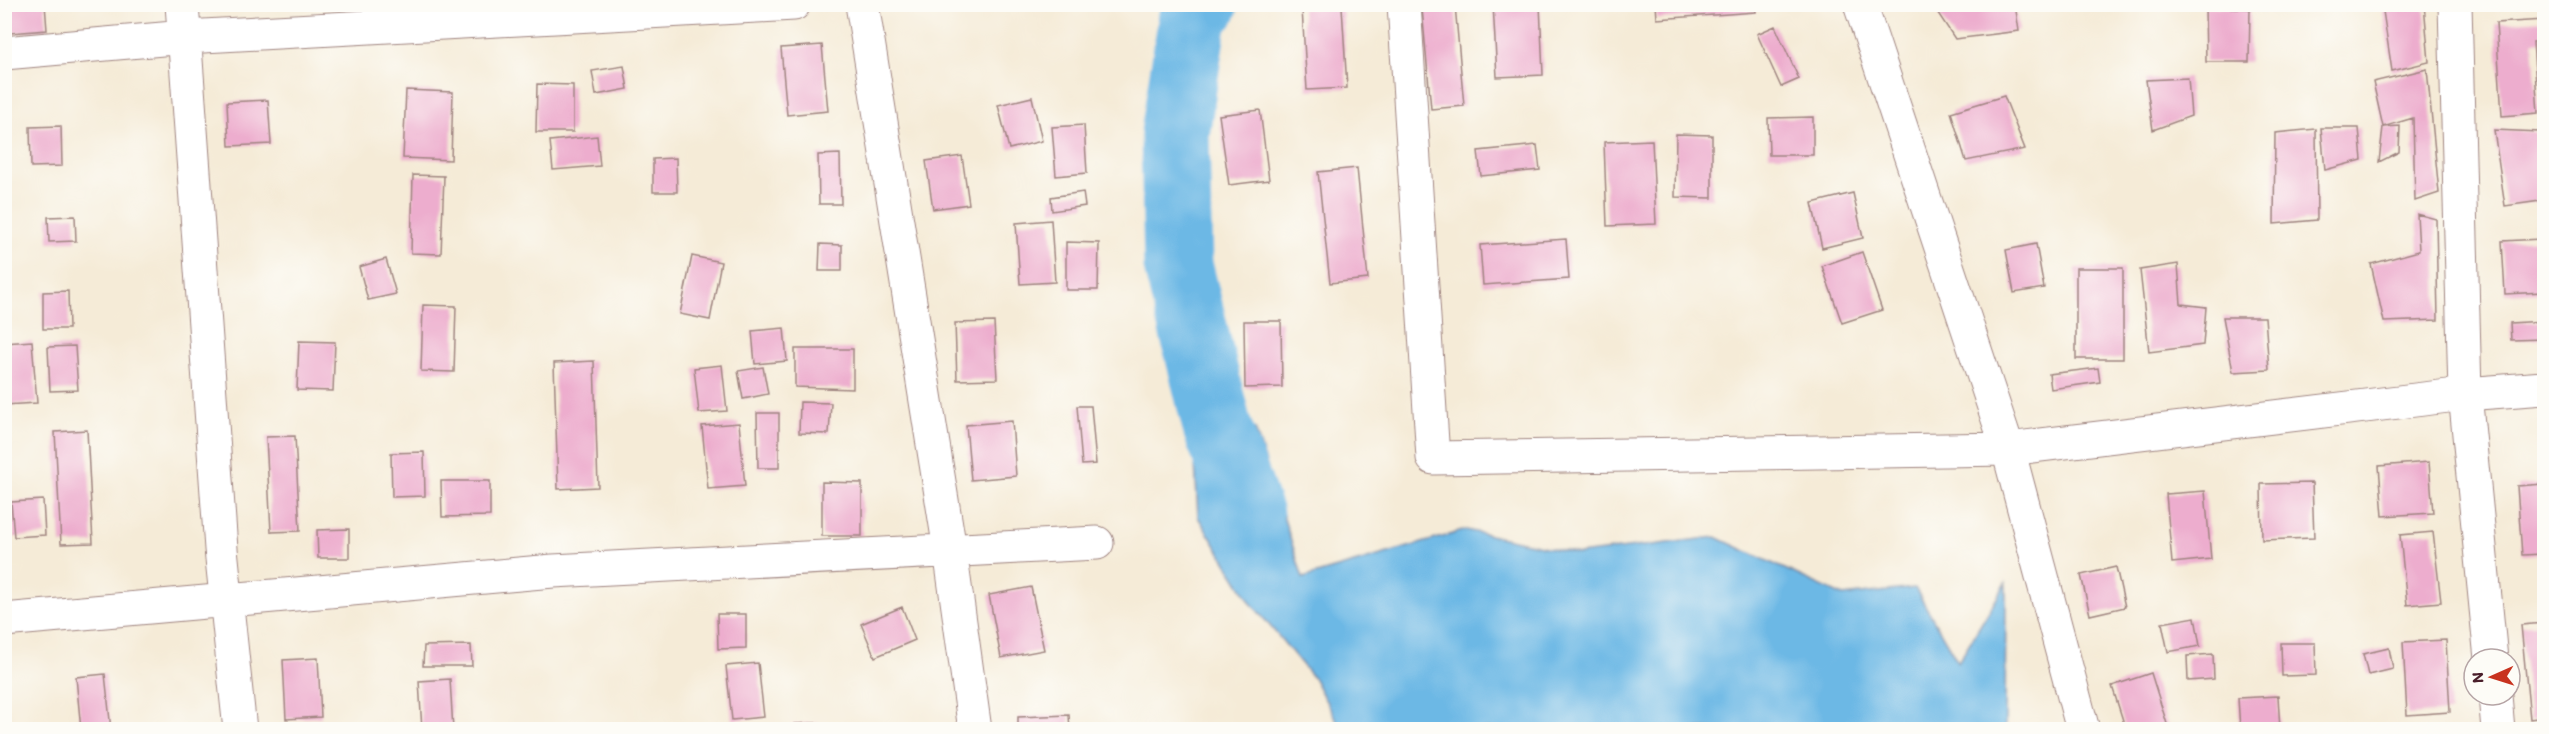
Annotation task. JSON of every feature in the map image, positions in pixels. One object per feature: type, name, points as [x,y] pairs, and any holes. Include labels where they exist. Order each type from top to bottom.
[{"type":"street","points":[[182,4],[226,601],[240,729]]},
{"type":"street","points":[[4,53],[184,37],[794,4]]},
{"type":"street","points":[[862,4],[950,550],[975,729]]},
{"type":"street","points":[[1404,4],[1433,458],[2008,449],[2465,394],[2544,388]]},
{"type":"street","points":[[1860,4],[2008,449],[2083,729]]},
{"type":"street","points":[[2455,4],[2465,394],[2490,647]]},
{"type":"street","points":[[4,620],[553,571],[1097,543]]},
{"type":"street","points":[[2496,707],[2498,729]]},
{"type":"water","points":[[1193,425],[1255,429],[1303,578],[1466,530],[1579,554],[1716,537],[1843,596],[1915,588],[1958,662],[2006,583],[2005,729],[1341,729],[1314,679],[1251,603],[1198,517]]},
{"type":"building","points":[[8,4],[45,4],[47,30],[10,33]]},
{"type":"building","points":[[1493,4],[1540,4],[1543,75],[1497,77]]},
{"type":"building","points":[[1656,4],[1755,4],[1756,12],[1657,19]]},
{"type":"building","points":[[1932,4],[2015,4],[2019,31],[1955,39]]},
{"type":"building","points":[[2399,4],[2424,4],[2429,62],[2392,71],[2383,11]]},
{"type":"building","points":[[1455,5],[1464,106],[1431,109],[1422,8]]},
{"type":"building","points":[[2205,6],[2250,9],[2249,62],[2206,62]]},
{"type":"building","points":[[1342,7],[1347,88],[1307,90],[1302,9]]},
{"type":"building","points":[[2544,20],[2544,41],[2533,42],[2538,113],[2502,116],[2496,23]]},
{"type":"building","points":[[1775,26],[1799,79],[1781,87],[1757,34]]},
{"type":"building","points":[[822,45],[828,111],[787,115],[781,48]]},
{"type":"building","points":[[624,66],[628,89],[596,95],[592,71]]},
{"type":"building","points":[[2427,69],[2439,193],[2415,201],[2413,118],[2383,127],[2373,82]]},
{"type":"building","points":[[2188,78],[2191,116],[2153,130],[2146,80]]},
{"type":"building","points":[[537,84],[573,85],[573,132],[536,132]]},
{"type":"building","points":[[406,90],[453,92],[451,160],[403,158]]},
{"type":"building","points":[[2004,96],[2025,149],[1966,161],[1951,112]]},
{"type":"building","points":[[1032,97],[1042,141],[1009,149],[998,105]]},
{"type":"building","points":[[268,100],[271,144],[229,146],[227,102]]},
{"type":"building","points":[[1260,110],[1269,180],[1229,185],[1219,115]]},
{"type":"building","points":[[1813,117],[1813,155],[1769,155],[1768,118]]},
{"type":"building","points":[[1084,125],[1087,173],[1056,176],[1052,127]]},
{"type":"building","points":[[61,126],[62,166],[31,167],[30,127]]},
{"type":"building","points":[[2400,126],[2399,152],[2379,162],[2383,127]]},
{"type":"building","points":[[2321,128],[2359,128],[2362,160],[2325,170]]},
{"type":"building","points":[[2316,129],[2317,220],[2274,224],[2275,133]]},
{"type":"building","points":[[2494,130],[2540,132],[2540,201],[2505,206]]},
{"type":"building","points":[[1676,134],[1712,135],[1712,198],[1675,197]]},
{"type":"building","points":[[597,136],[600,166],[553,170],[550,141]]},
{"type":"building","points":[[1652,140],[1656,224],[1607,226],[1604,142]]},
{"type":"building","points":[[1537,145],[1540,170],[1481,176],[1478,151]]},
{"type":"building","points":[[840,154],[841,204],[819,204],[818,155]]},
{"type":"building","points":[[962,156],[969,204],[933,209],[926,161]]},
{"type":"building","points":[[676,158],[677,192],[653,192],[653,159]]},
{"type":"building","points":[[1357,168],[1368,279],[1330,283],[1318,172]]},
{"type":"building","points":[[413,175],[444,176],[441,254],[411,253]]},
{"type":"building","points":[[1083,192],[1085,206],[1052,211],[1051,197]]},
{"type":"building","points":[[1853,193],[1863,238],[1822,248],[1812,203]]},
{"type":"building","points":[[2417,214],[2436,219],[2438,320],[2384,322],[2371,264],[2419,251]]},
{"type":"building","points":[[75,216],[76,241],[49,242],[48,217]]},
{"type":"building","points":[[1051,220],[1055,282],[1020,284],[1016,223]]},
{"type":"building","points":[[1566,239],[1569,279],[1483,285],[1480,245]]},
{"type":"building","points":[[2541,239],[2543,292],[2505,294],[2502,241]]},
{"type":"building","points":[[1066,242],[1099,243],[1098,290],[1066,290]]},
{"type":"building","points":[[820,244],[842,245],[842,271],[819,271]]},
{"type":"building","points":[[2036,244],[2044,288],[2014,293],[2006,250]]},
{"type":"building","points":[[1862,252],[1882,310],[1842,323],[1822,266]]},
{"type":"building","points":[[692,256],[721,262],[710,320],[680,314]]},
{"type":"building","points":[[386,259],[396,294],[368,300],[359,267]]},
{"type":"building","points":[[2178,264],[2181,304],[2206,307],[2203,345],[2149,352],[2140,270]]},
{"type":"building","points":[[2076,268],[2123,268],[2123,359],[2076,359]]},
{"type":"building","points":[[68,291],[69,329],[43,329],[43,292]]},
{"type":"building","points":[[423,305],[456,306],[454,372],[421,371]]},
{"type":"building","points":[[2223,317],[2265,317],[2269,370],[2233,372]]},
{"type":"building","points":[[1244,321],[1281,321],[1282,387],[1245,388]]},
{"type":"building","points":[[2544,321],[2544,339],[2511,340],[2510,323]]},
{"type":"building","points":[[994,322],[997,379],[957,380],[955,323]]},
{"type":"building","points":[[784,328],[787,361],[755,364],[752,331]]},
{"type":"building","points":[[32,341],[37,403],[4,405],[4,343]]},
{"type":"building","points":[[299,341],[335,342],[333,391],[297,390]]},
{"type":"building","points":[[75,346],[78,390],[50,391],[48,347]]},
{"type":"building","points":[[795,349],[853,349],[853,389],[795,387]]},
{"type":"building","points":[[594,361],[598,487],[558,489],[554,363]]},
{"type":"building","points":[[722,365],[727,411],[699,413],[694,368]]},
{"type":"building","points":[[763,367],[768,394],[743,399],[738,371]]},
{"type":"building","points":[[2098,368],[2100,382],[2051,389],[2049,374]]},
{"type":"building","points":[[800,402],[831,403],[829,434],[799,433]]},
{"type":"building","points":[[1077,406],[1091,406],[1096,464],[1082,465]]},
{"type":"building","points":[[757,413],[779,413],[779,468],[758,468]]},
{"type":"building","points":[[1012,421],[1016,476],[971,480],[966,425]]},
{"type":"building","points":[[739,423],[745,486],[708,489],[702,426]]},
{"type":"building","points":[[87,430],[93,543],[61,544],[55,432]]},
{"type":"building","points":[[295,436],[300,531],[271,532],[266,437]]},
{"type":"building","points":[[424,452],[425,496],[392,497],[391,453]]},
{"type":"building","points":[[2429,462],[2433,513],[2383,516],[2379,466]]},
{"type":"building","points":[[441,481],[490,481],[490,516],[442,517]]},
{"type":"building","points":[[822,482],[862,483],[862,536],[822,536]]},
{"type":"building","points":[[2312,483],[2314,538],[2262,540],[2261,484]]},
{"type":"building","points":[[2544,484],[2544,554],[2522,555],[2517,486]]},
{"type":"building","points":[[2205,491],[2211,559],[2172,563],[2166,494]]},
{"type":"building","points":[[43,500],[45,535],[14,537],[11,502]]},
{"type":"building","points":[[349,529],[349,558],[318,558],[317,530]]},
{"type":"building","points":[[2433,532],[2441,602],[2407,605],[2400,535]]},
{"type":"building","points":[[2116,567],[2125,607],[2090,615],[2081,575]]},
{"type":"building","points":[[1031,587],[1044,650],[1001,658],[989,595]]},
{"type":"building","points":[[902,607],[915,640],[875,657],[861,624]]},
{"type":"building","points":[[717,614],[746,614],[746,648],[718,649]]},
{"type":"building","points":[[2195,617],[2200,646],[2168,652],[2162,623]]},
{"type":"building","points":[[2544,623],[2544,717],[2530,719],[2521,625]]},
{"type":"building","points":[[2446,640],[2450,712],[2407,715],[2403,642]]},
{"type":"building","points":[[2281,643],[2315,643],[2316,675],[2282,676]]},
{"type":"building","points":[[471,645],[472,666],[423,666],[424,646]]},
{"type":"building","points":[[2389,648],[2393,669],[2368,675],[2363,654]]},
{"type":"building","points":[[2213,654],[2214,679],[2188,681],[2187,656]]},
{"type":"building","points":[[318,658],[321,717],[286,719],[283,660]]},
{"type":"building","points":[[758,663],[764,717],[732,720],[726,666]]},
{"type":"building","points":[[2151,673],[2168,727],[2126,730],[2112,686]]},
{"type":"building","points":[[105,674],[111,730],[81,730],[76,677]]},
{"type":"building","points":[[450,679],[453,730],[422,730],[419,681]]},
{"type":"building","points":[[2278,696],[2280,730],[2240,730],[2238,698]]},
{"type":"building","points":[[1069,715],[1070,730],[1018,730],[1018,717]]},
{"type":"building","points":[[818,723],[819,730],[794,730],[794,724]]},
{"type":"waterway","points":[[1204,4],[1194,10],[1175,134],[1178,265],[1217,427],[1249,515]]}]
